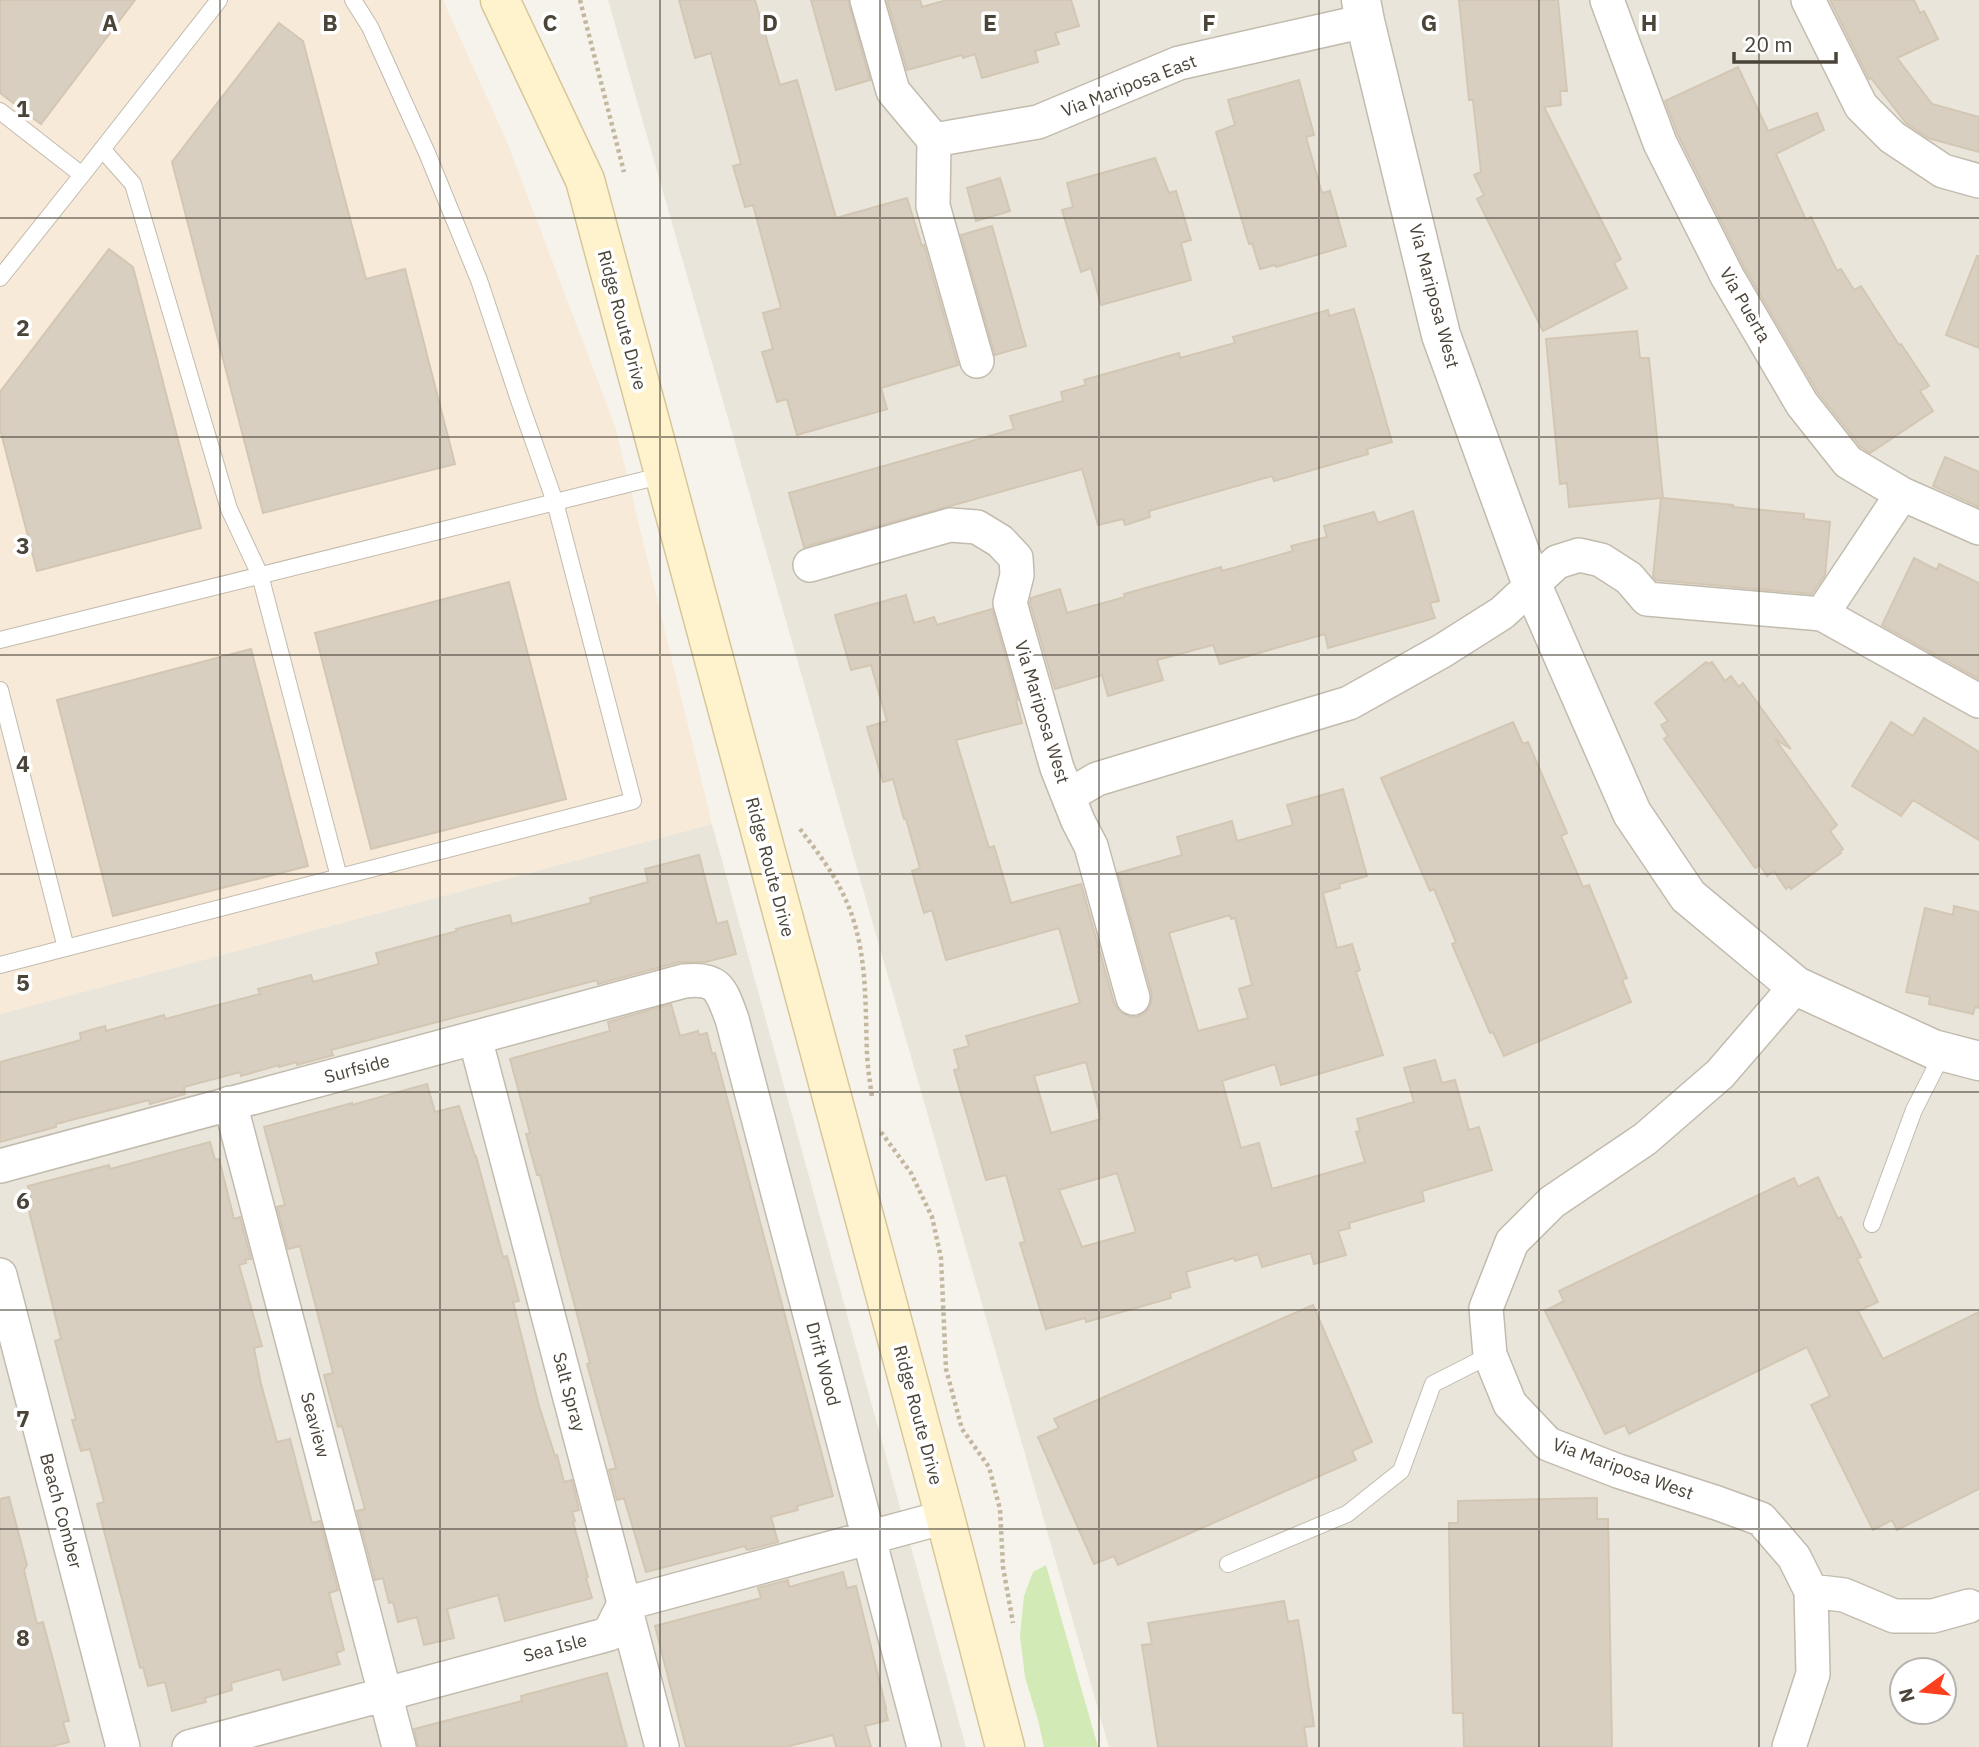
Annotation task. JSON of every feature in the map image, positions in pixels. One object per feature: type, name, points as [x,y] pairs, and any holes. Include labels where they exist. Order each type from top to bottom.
[{"type":"main road","name":"Ridge Route Drive","points":[[500,0],[584,180],[1005,1747]]},
{"type":"street","points":[[867,0],[893,91],[934,140],[933,206],[977,361]]},
{"type":"street","name":"Via Puerta","points":[[1607,0],[1660,143],[1727,276],[1802,404],[1848,462],[1902,494],[1979,528]]},
{"type":"street","points":[[1808,0],[1861,106],[1892,137],[1943,171],[1979,181]]},
{"type":"street","name":"Via Mariposa East","points":[[934,140],[1038,122],[1179,63],[1363,10]]},
{"type":"street","name":"Via Mariposa West","points":[[1363,10],[1441,335],[1532,585],[1633,813],[1688,896],[1796,986],[1933,1049],[1961,1056]]},
{"type":"street","points":[[1902,494],[1822,614],[1979,701]]},
{"type":"street","name":"Via Mariposa West","points":[[810,565],[950,525],[977,527],[1000,541],[1016,558],[1017,575],[1010,603],[1056,768],[1091,846],[1133,998]]},
{"type":"street","name":"Via Mariposa West","points":[[1068,796],[1097,779],[1349,703],[1443,651],[1502,613],[1557,562],[1578,555],[1601,559],[1629,578],[1647,599],[1822,614]]},
{"type":"street","name":"Surfside","points":[[0,1166],[684,981],[700,979],[715,984]]},
{"type":"street","name":"Drift Wood","points":[[715,984],[732,1019],[924,1747]]},
{"type":"street","name":"Via Mariposa West","points":[[1788,1747],[1813,1674],[1811,1591],[1794,1557],[1761,1519],[1618,1471],[1548,1444],[1510,1404],[1490,1355],[1486,1308],[1513,1242],[1552,1202],[1645,1139],[1720,1074],[1796,986]]},
{"type":"street","name":"Salt Spray","points":[[475,1038],[662,1747]]},
{"type":"street","name":"Seaview","points":[[230,1103],[399,1747]]},
{"type":"street","name":"Beach Comber","points":[[0,1275],[123,1747]]},
{"type":"street","points":[[624,1604],[945,1517]]},
{"type":"street","points":[[1811,1591],[1844,1595],[1894,1616],[1933,1616],[1969,1606]]},
{"type":"street","name":"Sea Isle","points":[[189,1747],[609,1634],[624,1604]]},
{"type":"lane","points":[[0,278],[219,0]]},
{"type":"lane","points":[[0,965],[633,800],[555,502],[479,279],[410,115],[370,27],[353,0]]},
{"type":"lane","points":[[0,111],[82,175]]},
{"type":"lane","points":[[102,149],[133,184],[229,509],[260,575],[339,877]]},
{"type":"lane","points":[[0,640],[664,475]]},
{"type":"lane","points":[[0,690],[65,948]]},
{"type":"lane","points":[[1872,1224],[1914,1110],[1961,1056]]},
{"type":"lane","points":[[1228,1564],[1347,1514],[1401,1471],[1433,1384],[1490,1355]]},
{"type":"path","points":[[580,0],[626,180]]},
{"type":"path","points":[[796,825],[822,858],[844,896],[856,928],[865,976],[867,1058],[872,1097]]},
{"type":"path","points":[[875,1124],[911,1173],[932,1217],[941,1258],[946,1369],[962,1429],[989,1467],[1000,1509],[1003,1567],[1013,1630]]},
{"type":"shaded area","points":[[0,0],[443,0],[507,142],[615,426],[712,824],[0,1014]]},
{"type":"shaded area","points":[[608,0],[1979,0],[1979,1747],[1109,1747]]},
{"type":"shaded area","points":[[712,824],[966,1747],[0,1747],[0,1014]]},
{"type":"green space","points":[[1046,1565],[1098,1747],[1044,1747],[1025,1677],[1020,1636],[1024,1596],[1033,1572]]},
{"type":"building","points":[[0,0],[135,0],[41,124],[0,93]]},
{"type":"building","points":[[679,0],[755,0],[780,85],[797,80],[836,218],[907,198],[922,246],[924,245],[958,365],[881,388],[887,409],[797,435],[787,399],[777,402],[762,352],[773,349],[763,313],[781,308],[753,205],[745,207],[733,166],[741,164],[711,53],[695,58]]},
{"type":"building","points":[[811,0],[848,0],[870,80],[836,90]]},
{"type":"building","points":[[887,0],[920,0],[922,7],[947,0],[1071,0],[1079,26],[1055,33],[1059,44],[1035,51],[1038,62],[982,78],[975,54],[907,70]]},
{"type":"building","points":[[1459,0],[1558,0],[1567,91],[1560,91],[1561,105],[1544,107],[1621,259],[1614,263],[1627,288],[1543,331],[1477,199],[1484,195],[1474,175],[1481,172],[1473,100],[1469,100]]},
{"type":"building","points":[[1830,0],[1914,0],[1920,13],[1924,11],[1938,39],[1897,58],[1932,104],[1979,117],[1979,152],[1928,138],[1906,123],[1871,78],[1869,79]]},
{"type":"building","points":[[279,23],[303,41],[366,279],[405,269],[455,464],[263,513],[172,162]]},
{"type":"building","points":[[1738,67],[1768,131],[1817,113],[1824,130],[1776,154],[1806,220],[1811,217],[1837,271],[1841,269],[1854,290],[1861,286],[1929,386],[1920,391],[1933,411],[1870,453],[1861,447],[1818,393],[1744,267],[1678,135],[1665,101]]},
{"type":"building","points":[[1299,80],[1314,135],[1306,137],[1322,193],[1330,191],[1346,246],[1276,267],[1275,265],[1260,269],[1252,243],[1249,244],[1216,132],[1235,125],[1228,100]]},
{"type":"building","points":[[1155,158],[1169,193],[1176,191],[1191,240],[1181,243],[1191,280],[1101,305],[1091,268],[1081,272],[1062,210],[1073,207],[1067,183]]},
{"type":"building","points":[[1000,178],[1010,211],[976,221],[967,188]]},
{"type":"building","points":[[992,226],[1026,346],[995,355],[961,235]]},
{"type":"building","points":[[109,249],[133,267],[201,528],[37,571],[0,429],[0,392]]},
{"type":"building","points":[[1979,256],[1979,348],[1946,335]]},
{"type":"building","points":[[1354,309],[1392,442],[1367,449],[1368,454],[1274,481],[1272,476],[1149,511],[1150,517],[1125,525],[1123,519],[1098,525],[1082,469],[804,547],[789,493],[1014,429],[1010,416],[1063,401],[1061,392],[1086,385],[1084,380],[1179,353],[1180,358],[1235,343],[1233,337],[1328,310],[1329,316]]},
{"type":"building","points":[[1637,331],[1640,358],[1649,358],[1663,498],[1804,514],[1804,519],[1830,522],[1825,575],[1812,594],[1656,580],[1653,577],[1661,498],[1569,507],[1567,483],[1560,484],[1546,339]]},
{"type":"building","points":[[1945,457],[1979,472],[1979,507],[1933,486]]},
{"type":"building","points":[[1413,511],[1439,601],[1430,603],[1435,618],[1328,648],[1325,634],[1220,664],[1213,645],[1157,660],[1163,680],[1108,696],[1102,675],[1055,689],[1030,603],[1031,598],[1060,589],[1067,613],[1221,567],[1222,571],[1293,551],[1291,546],[1327,537],[1324,526],[1374,512],[1378,523]]},
{"type":"building","points":[[1914,558],[1937,570],[1939,564],[1979,583],[1979,679],[1882,625]]},
{"type":"building","points":[[509,582],[566,799],[371,849],[315,633]]},
{"type":"building","points":[[906,595],[914,623],[934,617],[937,625],[992,609],[1022,723],[956,740],[989,848],[994,846],[1011,903],[1081,884],[1114,1003],[1119,1011],[1128,1016],[1137,1017],[1146,1012],[1152,994],[1118,873],[1182,855],[1177,837],[1232,821],[1237,841],[1293,825],[1287,805],[1343,789],[1367,876],[1339,884],[1340,888],[1323,893],[1337,948],[1352,944],[1360,970],[1356,972],[1383,1055],[1281,1085],[1275,1064],[1222,1081],[1241,1148],[1259,1143],[1272,1189],[1365,1162],[1356,1132],[1360,1131],[1357,1119],[1414,1102],[1404,1068],[1435,1060],[1442,1083],[1455,1080],[1469,1130],[1479,1127],[1492,1170],[1422,1191],[1424,1201],[1349,1223],[1350,1228],[1338,1231],[1346,1255],[1314,1264],[1311,1253],[1262,1267],[1258,1254],[1235,1261],[1234,1258],[1186,1272],[1190,1287],[1170,1293],[1171,1298],[1086,1322],[1085,1318],[1046,1329],[1020,1243],[1025,1242],[1006,1175],[986,1180],[954,1070],[959,1069],[954,1050],[969,1046],[966,1036],[1080,1003],[1059,928],[946,960],[932,910],[924,913],[912,871],[920,868],[893,779],[883,782],[867,727],[887,721],[871,665],[851,670],[835,615]],"holes":[[[1230,915],[1231,919],[1235,918],[1252,985],[1239,989],[1248,1018],[1198,1031],[1169,933]],[[1086,1062],[1101,1119],[1051,1133],[1034,1076]],[[1117,1173],[1136,1232],[1082,1247],[1059,1190]]]},
{"type":"building","points":[[251,649],[308,866],[113,916],[57,700]]},
{"type":"building","points":[[1706,662],[1712,662],[1725,681],[1731,676],[1739,687],[1743,683],[1791,749],[1775,739],[1837,825],[1830,831],[1843,849],[1841,853],[1791,889],[1789,886],[1786,889],[1774,871],[1767,876],[1760,865],[1755,868],[1664,739],[1668,736],[1661,725],[1668,721],[1655,703]]},
{"type":"building","points":[[1924,718],[1979,752],[1979,840],[1913,800],[1901,816],[1852,786],[1891,722],[1913,736]]},
{"type":"building","points":[[1513,722],[1523,744],[1528,742],[1567,833],[1561,836],[1583,887],[1589,885],[1627,978],[1622,980],[1631,1002],[1504,1056],[1493,1032],[1490,1033],[1452,944],[1456,942],[1434,889],[1430,891],[1381,778]]},
{"type":"building","points":[[699,855],[717,924],[727,921],[736,954],[706,962],[679,962],[598,984],[597,980],[331,1050],[333,1055],[297,1065],[297,1062],[279,1065],[241,1076],[240,1072],[184,1087],[185,1094],[150,1104],[149,1100],[56,1124],[56,1127],[0,1142],[0,1062],[81,1040],[80,1033],[105,1026],[106,1031],[164,1015],[165,1019],[260,994],[258,989],[311,975],[313,982],[379,964],[376,953],[457,931],[456,929],[510,915],[512,924],[591,903],[590,898],[648,882],[645,869]]},
{"type":"building","points":[[1954,906],[1979,912],[1979,1008],[1975,1007],[1973,1014],[1929,1004],[1930,997],[1906,992],[1925,908],[1953,915]]},
{"type":"building","points":[[671,1004],[680,1036],[698,1031],[699,1035],[707,1033],[712,1054],[715,1053],[833,1496],[771,1517],[778,1542],[748,1550],[745,1546],[646,1572],[624,1498],[617,1500],[609,1470],[616,1468],[540,1175],[537,1175],[526,1134],[530,1133],[510,1059],[610,1031],[608,1022]]},
{"type":"building","points":[[427,1084],[435,1112],[459,1106],[476,1156],[503,1257],[507,1256],[519,1301],[513,1302],[539,1406],[564,1482],[572,1480],[579,1510],[572,1512],[573,1522],[592,1598],[505,1621],[498,1595],[447,1609],[454,1638],[424,1645],[417,1617],[398,1622],[393,1602],[389,1603],[383,1578],[375,1580],[357,1511],[365,1509],[342,1426],[338,1427],[324,1375],[333,1373],[300,1246],[288,1249],[277,1207],[285,1205],[264,1127]]},
{"type":"building","points":[[210,1142],[215,1160],[219,1159],[234,1219],[240,1217],[251,1259],[239,1265],[262,1346],[254,1348],[261,1384],[277,1442],[290,1439],[312,1523],[320,1521],[338,1590],[329,1593],[344,1650],[336,1653],[340,1664],[283,1680],[280,1669],[231,1683],[232,1690],[205,1698],[206,1702],[172,1711],[165,1682],[148,1686],[143,1667],[140,1668],[97,1504],[104,1502],[90,1449],[81,1451],[72,1420],[76,1420],[55,1341],[61,1339],[28,1207],[33,1205],[28,1186],[109,1165],[110,1169]]},
{"type":"building","points":[[1818,1177],[1838,1219],[1841,1217],[1861,1257],[1857,1259],[1878,1302],[1858,1311],[1883,1359],[1979,1312],[1979,1489],[1897,1530],[1892,1520],[1873,1530],[1811,1405],[1830,1396],[1807,1347],[1629,1434],[1625,1425],[1605,1434],[1545,1311],[1564,1301],[1559,1291],[1794,1178],[1798,1187]]},
{"type":"building","points":[[1313,1305],[1372,1442],[1352,1451],[1356,1460],[1118,1565],[1114,1556],[1094,1564],[1038,1437],[1059,1428],[1054,1419]]},
{"type":"building","points":[[9,1497],[27,1565],[24,1570],[37,1624],[43,1622],[69,1721],[63,1722],[69,1742],[50,1747],[0,1747],[0,1499]]},
{"type":"building","points":[[1597,1498],[1597,1519],[1608,1519],[1612,1747],[1464,1747],[1463,1713],[1453,1713],[1450,1595],[1449,1523],[1458,1523],[1458,1501]]},
{"type":"building","points":[[843,1572],[847,1588],[856,1586],[888,1720],[865,1726],[871,1747],[836,1747],[833,1735],[786,1747],[686,1747],[655,1626],[761,1598],[758,1588],[788,1580],[789,1587]]},
{"type":"building","points":[[1284,1601],[1288,1622],[1298,1620],[1304,1655],[1314,1726],[1304,1727],[1307,1747],[1158,1747],[1142,1645],[1152,1644],[1148,1623]]},
{"type":"building","points":[[607,1673],[627,1747],[418,1747],[414,1729],[522,1701],[521,1696]]}]
